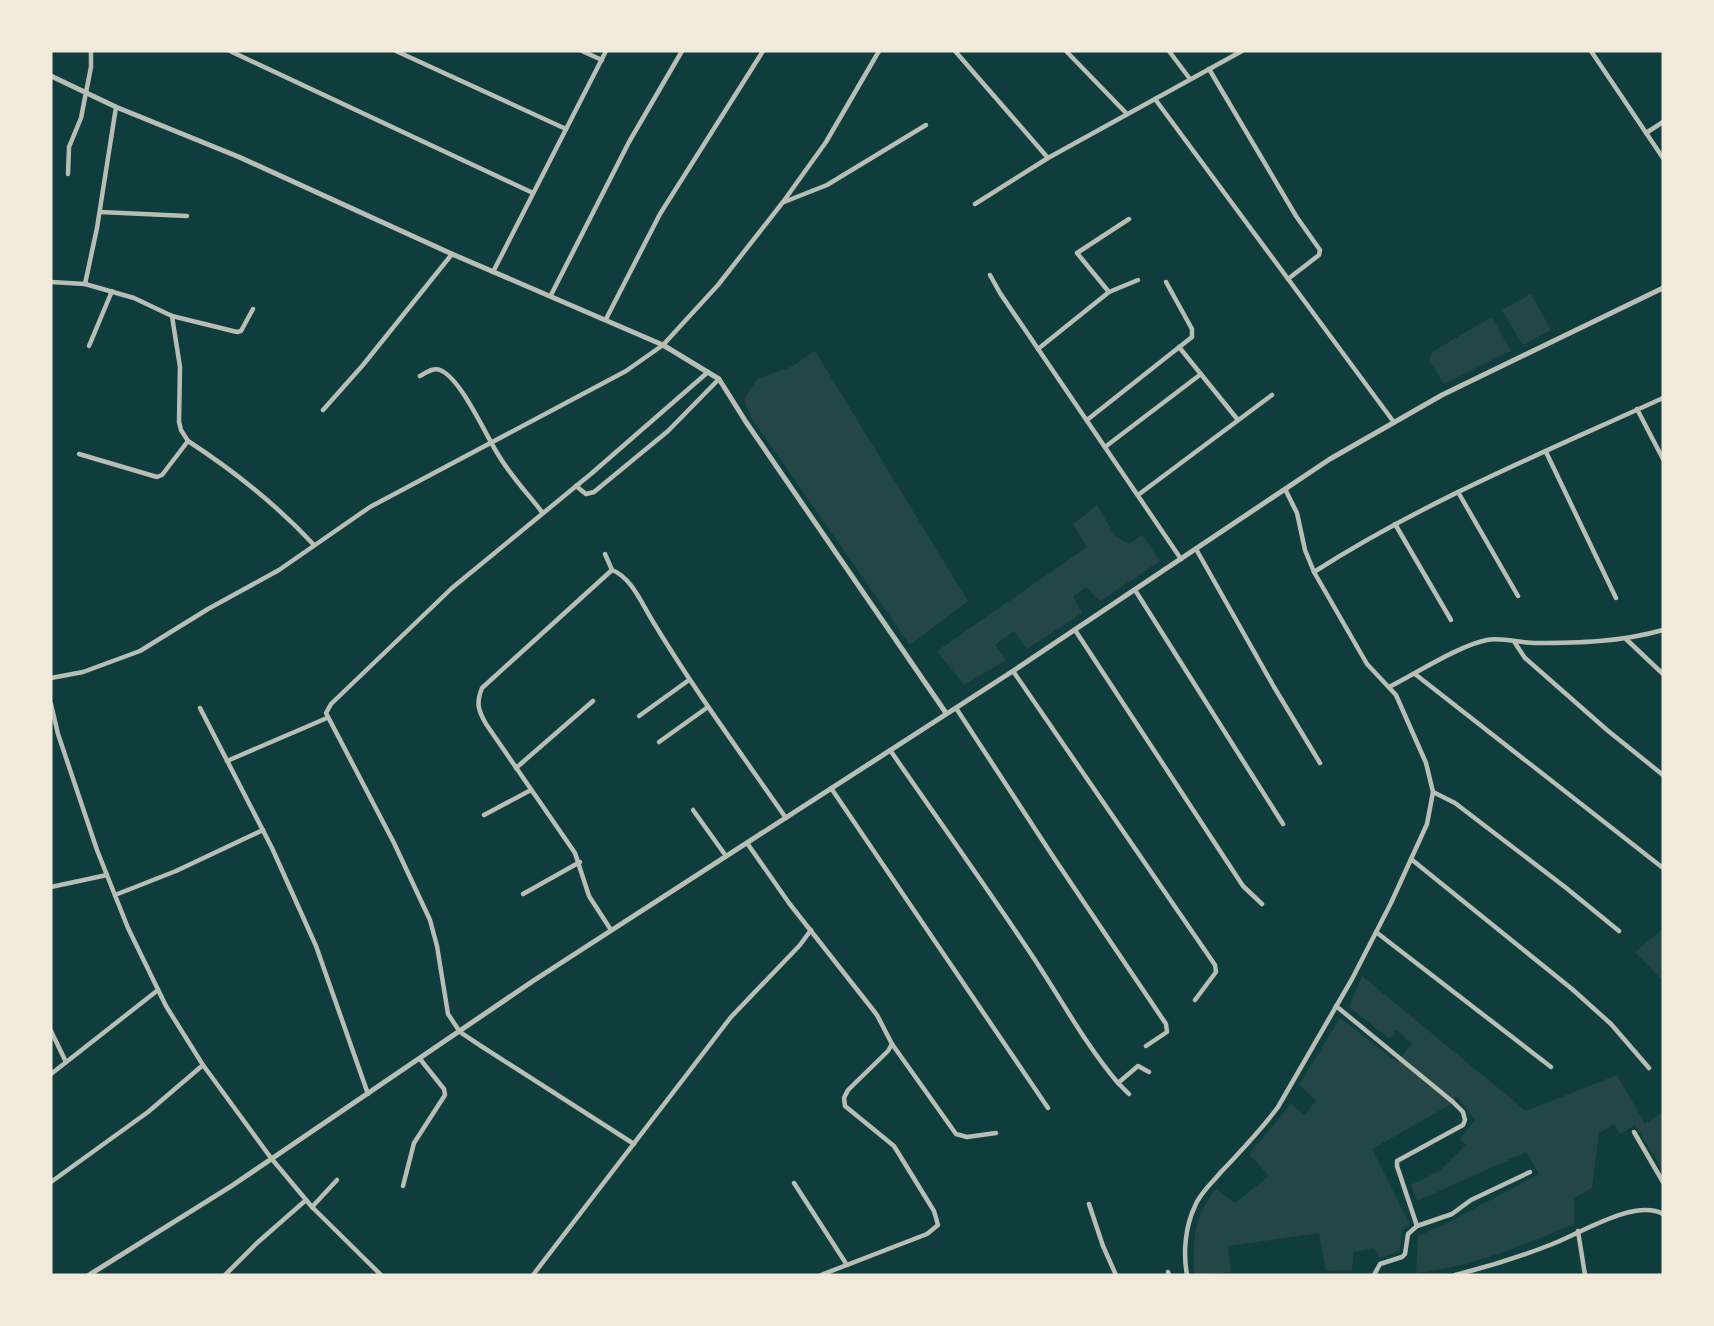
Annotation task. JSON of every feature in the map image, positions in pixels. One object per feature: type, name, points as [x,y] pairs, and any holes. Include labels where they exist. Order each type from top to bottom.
[{"type":"street","points":[[68,174],[69,147],[79,125],[91,67],[91,51]]},
{"type":"street","points":[[230,51],[533,192]]},
{"type":"street","points":[[396,51],[566,130]]},
{"type":"street","points":[[582,51],[602,60]]},
{"type":"street","points":[[493,272],[606,51]]},
{"type":"street","points":[[551,295],[629,142],[682,51]]},
{"type":"street","points":[[606,319],[660,214],[763,51]]},
{"type":"street","points":[[51,678],[83,672],[140,651],[279,570],[370,507],[626,371],[663,345],[718,285],[783,202],[826,142],[879,51]]},
{"type":"street","points":[[956,51],[1048,158]]},
{"type":"street","points":[[1066,51],[1127,114]]},
{"type":"street","points":[[1169,51],[1190,79]]},
{"type":"street","points":[[975,205],[1048,158],[1242,51]]},
{"type":"street","points":[[1591,51],[1663,158]]},
{"type":"street","points":[[1209,69],[1296,216],[1320,250],[1319,254],[1288,279]]},
{"type":"street","points":[[51,76],[116,107],[239,157],[452,254],[606,319],[663,345],[719,379],[946,713]]},
{"type":"street","points":[[1155,99],[1394,421]]},
{"type":"street","points":[[85,284],[100,212],[116,107]]},
{"type":"street","points":[[1646,133],[1663,122]]},
{"type":"street","points":[[783,202],[827,185],[926,125]]},
{"type":"street","points":[[100,212],[187,216]]},
{"type":"street","points":[[1109,292],[1077,253],[1129,219]]},
{"type":"street","points":[[323,410],[363,365],[452,254]]},
{"type":"street","points":[[990,275],[1182,559]]},
{"type":"street","points":[[1038,349],[1109,292],[1138,280]]},
{"type":"street","points":[[51,282],[85,284],[112,291],[154,305],[172,316],[237,332],[241,331],[253,309]]},
{"type":"street","points":[[1087,420],[1193,334],[1166,282]]},
{"type":"street","points":[[89,1275],[368,1094],[611,930],[1013,671],[1285,489],[1394,421],[1442,395],[1663,288]]},
{"type":"street","points":[[89,346],[112,291]]},
{"type":"street","points":[[172,316],[180,367],[179,422],[188,441],[253,487],[287,516],[314,545]]},
{"type":"street","points":[[1179,347],[1238,420]]},
{"type":"street","points":[[420,376],[435,369],[441,370],[452,379],[500,457],[542,512]]},
{"type":"street","points":[[634,1144],[460,1032],[448,1014],[435,934],[394,843],[326,713],[331,704],[417,621],[708,372]]},
{"type":"street","points":[[1105,447],[1201,374]]},
{"type":"street","points":[[576,486],[586,494],[594,492],[668,431],[719,379]]},
{"type":"street","points":[[1138,495],[1272,396]]},
{"type":"street","points":[[1314,572],[1361,541],[1458,492],[1663,398]]},
{"type":"street","points":[[1637,410],[1663,459]]},
{"type":"street","points":[[79,454],[157,477],[162,475],[188,441]]},
{"type":"street","points":[[1546,452],[1616,597]]},
{"type":"street","points":[[1187,1275],[1185,1259],[1194,1207],[1207,1188],[1278,1107],[1376,932],[1427,824],[1433,792],[1426,763],[1402,706],[1389,687],[1367,664],[1314,572],[1305,550],[1297,513],[1285,489]]},
{"type":"street","points":[[1458,492],[1518,596]]},
{"type":"street","points":[[1395,524],[1451,620]]},
{"type":"street","points":[[1196,549],[1320,763]]},
{"type":"street","points":[[605,554],[612,570]]},
{"type":"street","points":[[612,570],[620,572],[633,589],[689,680],[786,818]]},
{"type":"street","points":[[611,930],[589,896],[580,862],[479,711],[477,700],[482,688],[612,570]]},
{"type":"street","points":[[1135,590],[1283,824]]},
{"type":"street","points":[[1075,630],[1243,886],[1262,904]]},
{"type":"street","points":[[1389,687],[1480,642],[1498,639],[1515,643],[1626,639],[1663,630]]},
{"type":"street","points":[[1626,639],[1663,674]]},
{"type":"street","points":[[1515,643],[1525,658],[1663,775]]},
{"type":"street","points":[[1013,671],[1215,965],[1216,972],[1195,1000]]},
{"type":"street","points":[[1415,674],[1663,868]]},
{"type":"street","points":[[639,716],[689,680]]},
{"type":"street","points":[[516,768],[593,701]]},
{"type":"street","points":[[51,704],[71,772],[107,875],[158,990],[203,1065],[271,1158],[312,1208],[381,1275]]},
{"type":"street","points":[[659,742],[708,706]]},
{"type":"street","points":[[955,707],[1166,1024],[1167,1032],[1146,1046]]},
{"type":"street","points":[[200,708],[263,831],[316,946],[368,1094]]},
{"type":"street","points":[[227,761],[327,718]]},
{"type":"street","points":[[890,750],[1027,947],[1084,1039],[1129,1094]]},
{"type":"street","points":[[831,788],[1048,1108]]},
{"type":"street","points":[[484,816],[531,790]]},
{"type":"street","points":[[1433,792],[1455,803],[1619,931]]},
{"type":"street","points":[[693,810],[726,856]]},
{"type":"street","points":[[115,895],[176,871],[263,831]]},
{"type":"street","points":[[747,843],[877,1015],[892,1044],[956,1134],[967,1137],[996,1133]]},
{"type":"street","points":[[1411,859],[1572,989],[1611,1024],[1649,1068]]},
{"type":"street","points":[[523,894],[580,862]]},
{"type":"street","points":[[51,887],[107,875]]},
{"type":"street","points":[[533,1275],[731,1017],[811,930]]},
{"type":"street","points":[[1376,932],[1551,1068]]},
{"type":"street","points":[[51,1074],[158,990]]},
{"type":"street","points":[[1336,1006],[1463,1112],[1463,1125],[1397,1161],[1417,1226]]},
{"type":"street","points":[[51,1031],[66,1062]]},
{"type":"street","points":[[821,1275],[926,1234],[938,1225],[934,1211],[894,1146],[845,1106],[844,1098],[848,1090],[892,1044]]},
{"type":"street","points":[[402,1186],[414,1143],[445,1095],[444,1089],[420,1059]]},
{"type":"street","points":[[51,1182],[176,1090],[203,1065]]},
{"type":"street","points":[[1118,1083],[1138,1066],[1149,1072]]},
{"type":"street","points":[[1634,1132],[1663,1182]]},
{"type":"street","points":[[1374,1275],[1380,1264],[1405,1254],[1408,1234],[1417,1226],[1452,1214],[1471,1200],[1530,1172]]},
{"type":"street","points":[[312,1208],[337,1180]]},
{"type":"street","points":[[794,1183],[847,1265]]},
{"type":"street","points":[[225,1275],[306,1200]]},
{"type":"street","points":[[1089,1203],[1102,1246],[1116,1275]]},
{"type":"street","points":[[1455,1275],[1542,1248],[1605,1219],[1652,1210],[1663,1214]]},
{"type":"street","points":[[1578,1231],[1585,1275]]},
{"type":"shaded area","points":[[1531,294],[1551,330],[1523,345],[1502,310]]},
{"type":"shaded area","points":[[1492,317],[1511,351],[1444,384],[1429,360],[1432,352]]},
{"type":"shaded area","points":[[815,351],[968,601],[910,645],[750,416],[744,399],[757,379],[791,367]]},
{"type":"shaded area","points":[[1097,505],[1115,536],[1129,544],[1142,535],[1160,561],[1100,601],[1086,587],[1073,597],[1082,613],[1027,649],[1014,631],[995,645],[1006,660],[964,685],[937,651],[1087,547],[1073,524]]},
{"type":"shaded area","points":[[1663,929],[1663,981],[1635,952]]},
{"type":"shaded area","points":[[1362,976],[1526,1111],[1617,1075],[1645,1124],[1663,1112],[1663,1171],[1635,1125],[1620,1134],[1614,1124],[1599,1133],[1592,1188],[1574,1198],[1574,1224],[1477,1261],[1416,1273],[1418,1236],[1539,1174],[1526,1152],[1417,1201],[1411,1185],[1439,1171],[1466,1145],[1460,1139],[1475,1120],[1457,1097],[1448,1106],[1372,1149],[1410,1225],[1402,1230],[1400,1251],[1380,1258],[1374,1248],[1354,1252],[1352,1270],[1326,1271],[1319,1233],[1228,1246],[1231,1272],[1194,1275],[1196,1230],[1202,1210],[1216,1189],[1235,1203],[1269,1176],[1249,1154],[1291,1104],[1305,1115],[1316,1100],[1299,1085],[1340,1018],[1397,1062],[1412,1044],[1396,1029],[1390,1039],[1349,1007]]}]
